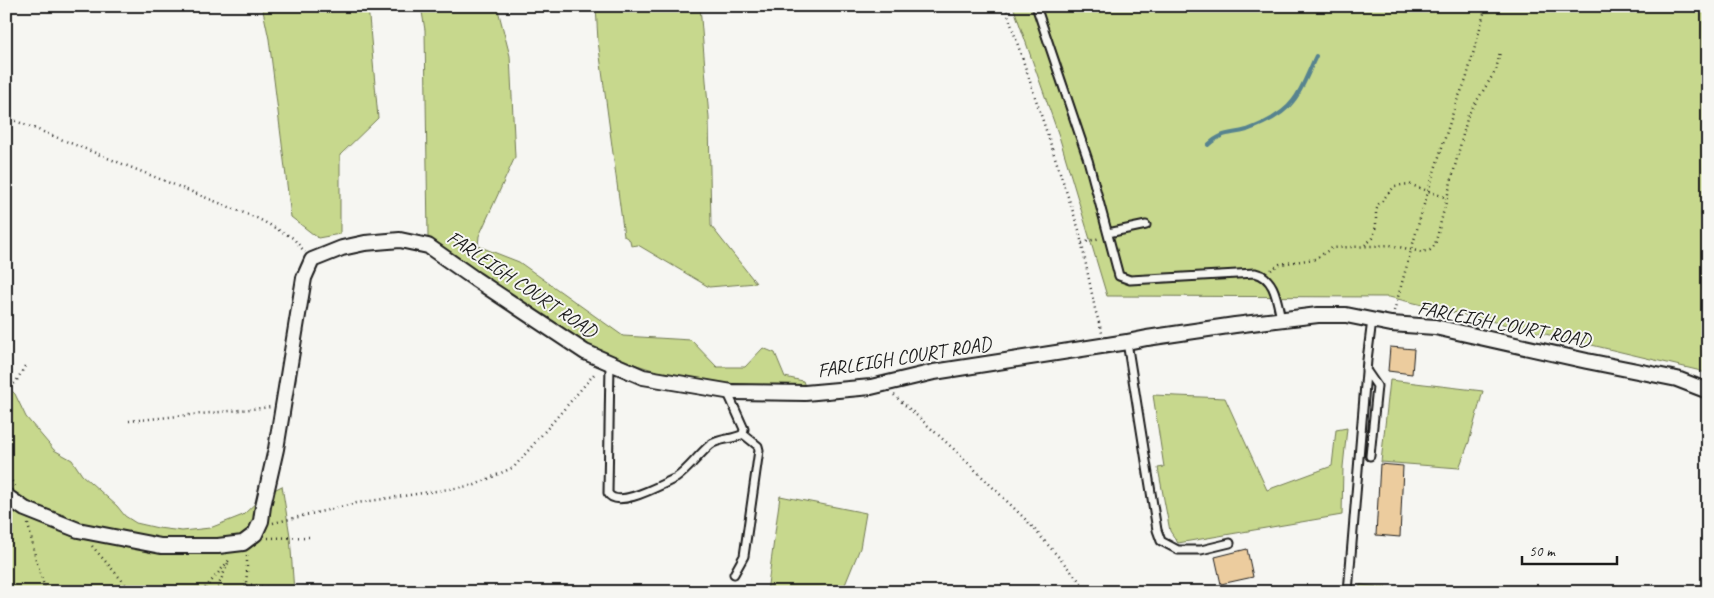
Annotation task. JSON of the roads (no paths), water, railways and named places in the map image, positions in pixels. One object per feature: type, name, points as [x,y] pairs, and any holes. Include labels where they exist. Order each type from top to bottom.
[{"type":"street","name":"FARLEIGH COURT ROAD","points":[[14,501],[78,530],[160,546],[243,544],[257,530],[276,449],[304,278],[312,260],[342,248],[365,243],[400,240],[428,246],[577,347],[608,362],[643,377],[727,391],[805,393],[882,384],[934,372],[1147,338],[1318,315],[1346,315],[1391,324],[1435,327],[1677,379],[1708,391]]},
{"type":"lane","points":[[1036,6],[1088,160],[1119,276],[1130,280],[1255,273],[1263,275],[1273,286],[1281,319]]},
{"type":"lane","points":[[1108,234],[1146,225]]},
{"type":"lane","points":[[1348,592],[1366,370],[1372,320]]},
{"type":"lane","points":[[1127,342],[1157,530],[1161,540],[1178,550],[1201,550],[1230,543]]},
{"type":"lane","points":[[608,362],[608,493],[610,498],[625,499],[676,478],[711,444],[743,434]]},
{"type":"lane","points":[[1366,370],[1377,386],[1370,456]]},
{"type":"lane","points":[[727,391],[744,429],[743,434]]},
{"type":"lane","points":[[734,574],[744,556],[759,450],[758,446],[743,434]]},
{"type":"waterway","points":[[1208,145],[1222,135],[1247,130],[1260,125],[1284,111],[1300,91],[1316,56]]}]
